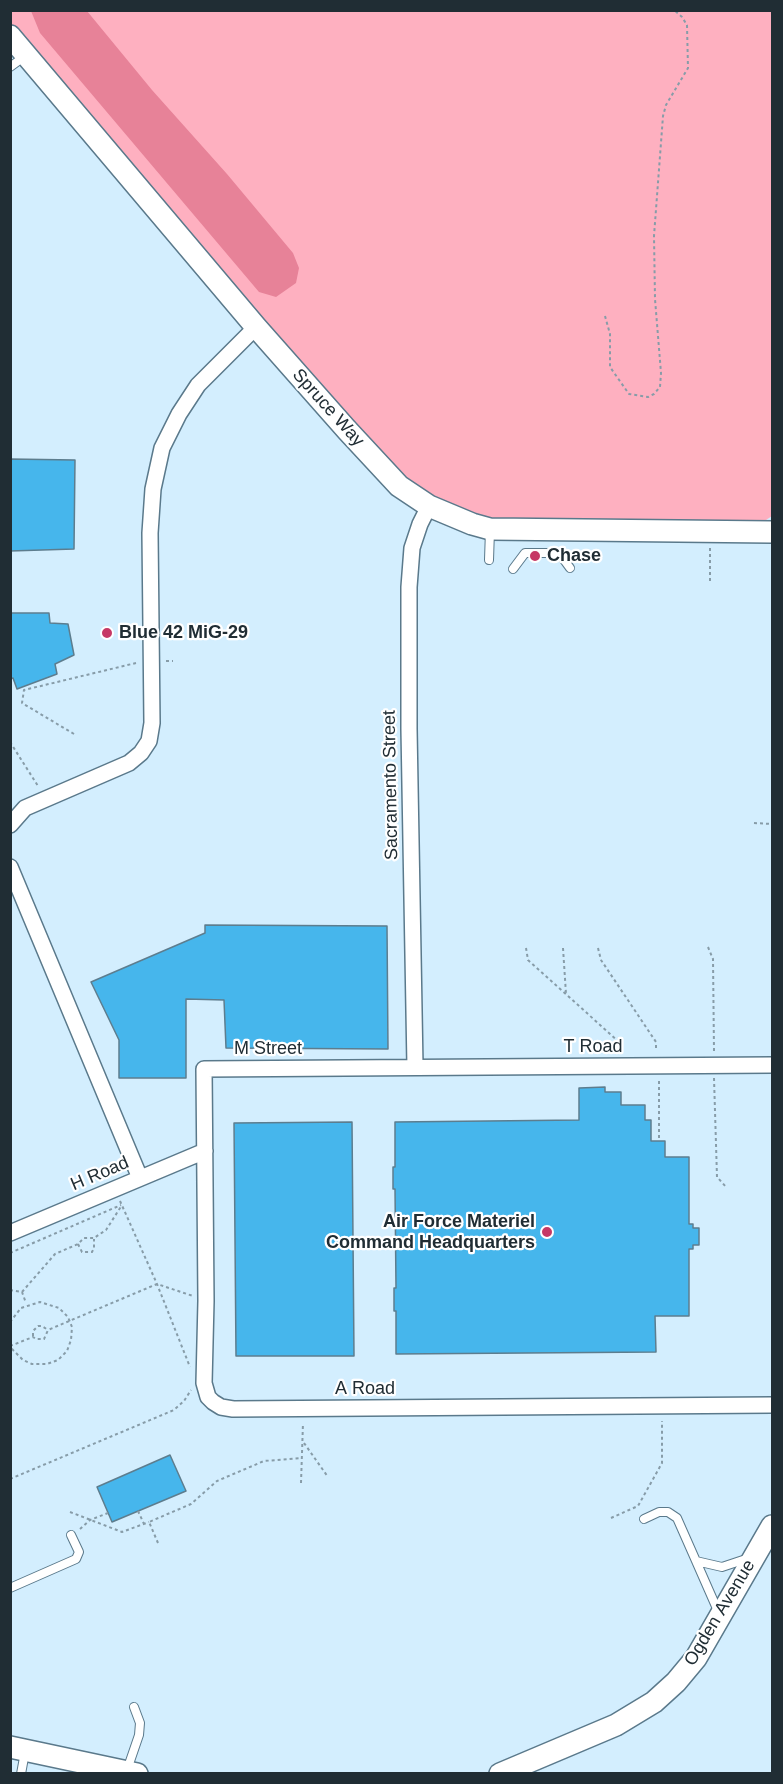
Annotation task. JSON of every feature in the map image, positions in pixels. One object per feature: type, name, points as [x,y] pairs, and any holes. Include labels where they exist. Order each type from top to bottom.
[{"type":"street","name":"Spruce Way","points":[[10,36],[18,61],[399,486],[429,506],[490,529],[772,532]]},
{"type":"street","points":[[11,823],[26,808],[129,763],[141,753],[149,741],[152,723],[150,533],[153,489],[162,448],[179,414],[198,385],[256,327]]},
{"type":"street","name":"Sacramento Street","points":[[415,1067],[409,587],[412,548],[429,506]]},
{"type":"street","points":[[10,867],[140,1178]]},
{"type":"street","name":"T Road","points":[[415,1067],[772,1065]]},
{"type":"street","name":"M Street","points":[[205,1151],[204,1069],[415,1067]]},
{"type":"street","name":"H Road","points":[[10,1233],[205,1151]]},
{"type":"street","name":"A Road","points":[[205,1151],[204,1383],[208,1397],[221,1407],[303,1409],[772,1405]]},
{"type":"street","name":"Ogden Avenue","points":[[500,1773],[616,1725],[654,1702],[676,1682],[696,1658],[772,1526]]},
{"type":"street","points":[[19,1760],[132,1772]]},
{"type":"lane","points":[[489,560],[490,529]]},
{"type":"lane","points":[[513,568],[525,553],[559,553],[570,568]]},
{"type":"lane","points":[[644,1519],[659,1512],[668,1512],[677,1518],[721,1617]]},
{"type":"lane","points":[[10,1588],[76,1559],[79,1552],[75,1533]]},
{"type":"lane","points":[[696,1561],[722,1567],[753,1557]]},
{"type":"lane","points":[[132,1772],[140,1723],[134,1707]]},
{"type":"lane","points":[[10,1768],[19,1760]]},
{"type":"path","points":[[605,316],[610,334],[610,367],[629,394],[648,397],[654,394],[660,387],[661,373],[655,299],[654,236],[663,116],[666,105],[688,68],[687,25],[674,10]]},
{"type":"path","points":[[710,532],[710,581]]},
{"type":"path","points":[[74,734],[22,703],[24,690],[140,662],[172,661]]},
{"type":"path","points":[[10,742],[45,799]]},
{"type":"path","points":[[754,824],[772,824]]},
{"type":"path","points":[[526,948],[528,960],[619,1042],[619,1066]]},
{"type":"path","points":[[563,948],[566,994]]},
{"type":"path","points":[[598,948],[600,960],[656,1042],[659,1141]]},
{"type":"path","points":[[115,1188],[157,1284],[192,1373]]},
{"type":"path","points":[[22,1292],[55,1254],[78,1244],[84,1238],[94,1238],[106,1230],[122,1205]]},
{"type":"path","points":[[10,1252],[122,1205]]},
{"type":"path","points":[[78,1244],[82,1252],[92,1252],[94,1238]]},
{"type":"path","points":[[33,1336],[36,1339],[44,1339],[48,1330],[157,1284],[206,1300]]},
{"type":"path","points":[[10,1290],[22,1292]]},
{"type":"path","points":[[22,1292],[27,1305]]},
{"type":"path","points":[[10,1322],[15,1313],[27,1305],[40,1302],[52,1305],[63,1313],[72,1327],[67,1351],[58,1360],[41,1365],[32,1364],[19,1357],[10,1347],[33,1336]]},
{"type":"path","points":[[33,1336],[33,1331],[38,1326],[48,1330]]},
{"type":"path","points":[[10,1479],[174,1410],[184,1401],[193,1383]]},
{"type":"path","points":[[611,1518],[638,1506],[662,1463],[662,1406]]},
{"type":"path","points":[[301,1483],[303,1409]]},
{"type":"path","points":[[303,1443],[328,1476]]},
{"type":"path","points":[[70,1512],[122,1532],[191,1504],[217,1481],[264,1461],[301,1458]]},
{"type":"path","points":[[138,1511],[144,1524]]},
{"type":"path","points":[[75,1533],[90,1520],[108,1513]]},
{"type":"path","points":[[149,1522],[158,1543]]},
{"type":"shaded area","points":[[11,11],[772,11],[772,516],[763,522],[506,522],[455,509],[412,485],[367,440],[26,42],[11,55]]},
{"type":"shaded area","points":[[31,11],[87,11],[293,253],[299,268],[296,283],[276,297],[259,292],[40,33]]},
{"type":"building","points":[[10,459],[75,460],[74,549],[10,551]]},
{"type":"building","points":[[10,613],[49,613],[50,623],[68,624],[74,655],[55,664],[57,674],[17,689],[13,678],[10,679]]},
{"type":"building","points":[[205,925],[387,926],[388,1049],[226,1048],[224,1000],[186,999],[186,1078],[119,1078],[119,1040],[91,982],[205,933]]},
{"type":"building","name":"Air Force Materiel Command Headquarters","points":[[605,1087],[605,1092],[621,1092],[621,1105],[645,1105],[645,1120],[651,1120],[651,1141],[665,1141],[665,1157],[689,1157],[689,1224],[693,1224],[693,1228],[699,1228],[699,1245],[693,1245],[693,1249],[689,1249],[689,1316],[655,1316],[656,1352],[396,1354],[395,1189],[393,1189],[395,1122],[579,1120],[579,1088]]},
{"type":"building","points":[[352,1122],[354,1356],[236,1356],[234,1123]]},
{"type":"building","points":[[170,1455],[186,1491],[112,1522],[97,1487]]},
{"type":"place","name":"Chase","points":[[535,556]]},
{"type":"place","name":"Blue 42 MiG-29","points":[[107,633]]},
{"type":"place","name":"Air Force Materiel Command Headquarters","points":[[547,1232]]}]
